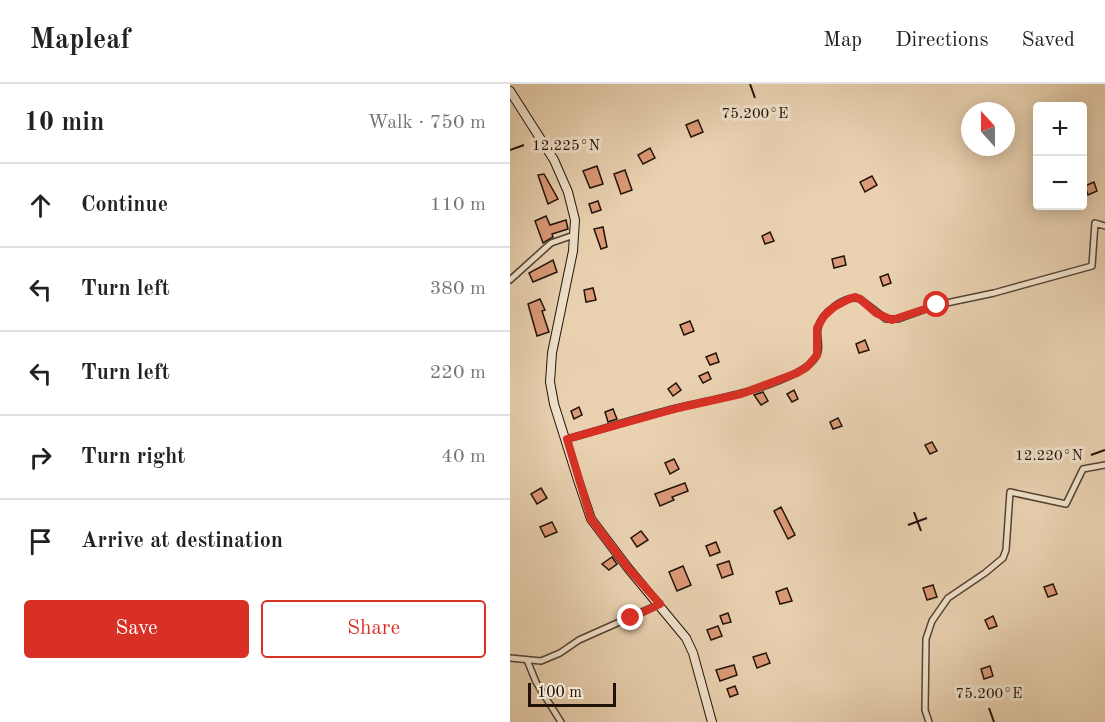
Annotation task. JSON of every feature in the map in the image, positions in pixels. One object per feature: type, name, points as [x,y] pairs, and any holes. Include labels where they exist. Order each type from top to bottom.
[{"type":"main road","points":[[510,91],[554,160],[568,192],[575,220],[576,234],[552,353],[550,382],[554,404],[591,519],[680,630],[693,652],[711,722]]},
{"type":"street","points":[[567,439],[678,408],[741,394],[797,373],[807,367],[817,355],[817,328],[824,316],[834,307],[855,297],[886,319],[898,319],[937,305],[994,293],[1092,266],[1095,223],[1105,225]]},
{"type":"street","points":[[510,280],[551,243],[576,234]]},
{"type":"street","points":[[929,722],[925,710],[926,639],[932,621],[948,598],[977,580],[1003,558],[1006,550],[1010,492],[1066,504],[1083,469],[1105,465]]},
{"type":"street","points":[[510,658],[541,661],[560,653],[579,640],[660,604]]},
{"type":"street","points":[[527,660],[536,682],[561,722]]},
{"type":"building","points":[[698,120],[703,132],[691,137],[686,125]]},
{"type":"building","points":[[650,148],[655,158],[643,164],[638,155]]},
{"type":"building","points":[[597,166],[603,184],[590,188],[583,171]]},
{"type":"building","points":[[625,170],[632,190],[621,194],[614,174]]},
{"type":"building","points":[[544,174],[558,199],[548,204],[538,175]]},
{"type":"building","points":[[872,176],[877,185],[865,192],[860,182]]},
{"type":"building","points":[[1094,182],[1097,191],[1088,195],[1087,185]]},
{"type":"building","points":[[598,201],[601,210],[592,213],[589,204]]},
{"type":"building","points":[[546,216],[550,225],[566,220],[568,229],[552,234],[553,237],[543,243],[535,221]]},
{"type":"building","points":[[603,227],[607,247],[601,249],[594,229]]},
{"type":"building","points":[[770,232],[774,241],[765,244],[762,236]]},
{"type":"building","points":[[844,256],[846,265],[834,268],[832,259]]},
{"type":"building","points":[[553,260],[557,272],[533,282],[529,273]]},
{"type":"building","points":[[888,274],[891,283],[883,286],[880,277]]},
{"type":"building","points":[[593,288],[596,300],[586,302],[584,290]]},
{"type":"building","points":[[540,299],[545,310],[542,311],[549,332],[537,336],[528,304]]},
{"type":"building","points":[[690,321],[694,331],[684,335],[680,325]]},
{"type":"building","points":[[865,340],[869,350],[859,353],[856,344]]},
{"type":"building","points":[[716,353],[719,362],[710,365],[706,357]]},
{"type":"building","points":[[708,372],[711,379],[703,383],[699,376]]},
{"type":"building","points":[[676,383],[681,390],[673,396],[668,389]]},
{"type":"building","points":[[794,390],[798,399],[792,402],[787,394]]},
{"type":"building","points":[[763,392],[768,401],[761,405],[754,395]]},
{"type":"building","points":[[579,407],[582,415],[574,419],[571,411]]},
{"type":"building","points":[[613,409],[617,419],[608,422],[605,412]]},
{"type":"building","points":[[838,418],[842,426],[833,429],[830,422]]},
{"type":"building","points":[[932,442],[937,451],[930,454],[925,445]]},
{"type":"building","points":[[674,459],[679,469],[670,474],[665,463]]},
{"type":"building","points":[[685,483],[688,491],[672,497],[674,500],[660,506],[655,494]]},
{"type":"building","points":[[541,488],[547,498],[537,504],[531,494]]},
{"type":"building","points":[[781,507],[795,535],[788,539],[774,511]]},
{"type":"building","points":[[552,522],[557,532],[545,537],[540,527]]},
{"type":"building","points":[[641,531],[648,540],[637,547],[631,538]]},
{"type":"building","points":[[716,542],[720,552],[710,556],[706,546]]},
{"type":"building","points":[[612,557],[617,564],[609,570],[602,564]]},
{"type":"building","points":[[729,561],[733,574],[722,578],[717,565]]},
{"type":"building","points":[[683,566],[691,585],[677,591],[669,572]]},
{"type":"building","points":[[1053,584],[1057,594],[1048,597],[1044,587]]},
{"type":"building","points":[[933,585],[937,597],[927,600],[923,588]]},
{"type":"building","points":[[787,588],[792,601],[780,604],[776,592]]},
{"type":"building","points":[[728,613],[731,622],[723,624],[720,616]]},
{"type":"building","points":[[993,616],[997,626],[989,629],[985,620]]},
{"type":"building","points":[[718,626],[722,636],[711,640],[707,630]]},
{"type":"building","points":[[766,653],[770,663],[757,668],[753,657]]},
{"type":"building","points":[[734,665],[737,675],[720,681],[716,670]]},
{"type":"building","points":[[990,666],[993,676],[984,679],[981,669]]},
{"type":"building","points":[[735,686],[738,694],[730,697],[727,689]]},
{"type":"route","points":[[631,618],[660,604],[628,568],[591,519],[567,439],[678,408],[741,394],[797,373],[807,367],[817,355],[817,328],[824,316],[834,307],[849,299],[855,297],[860,299],[876,313],[892,320],[937,305]]}]
